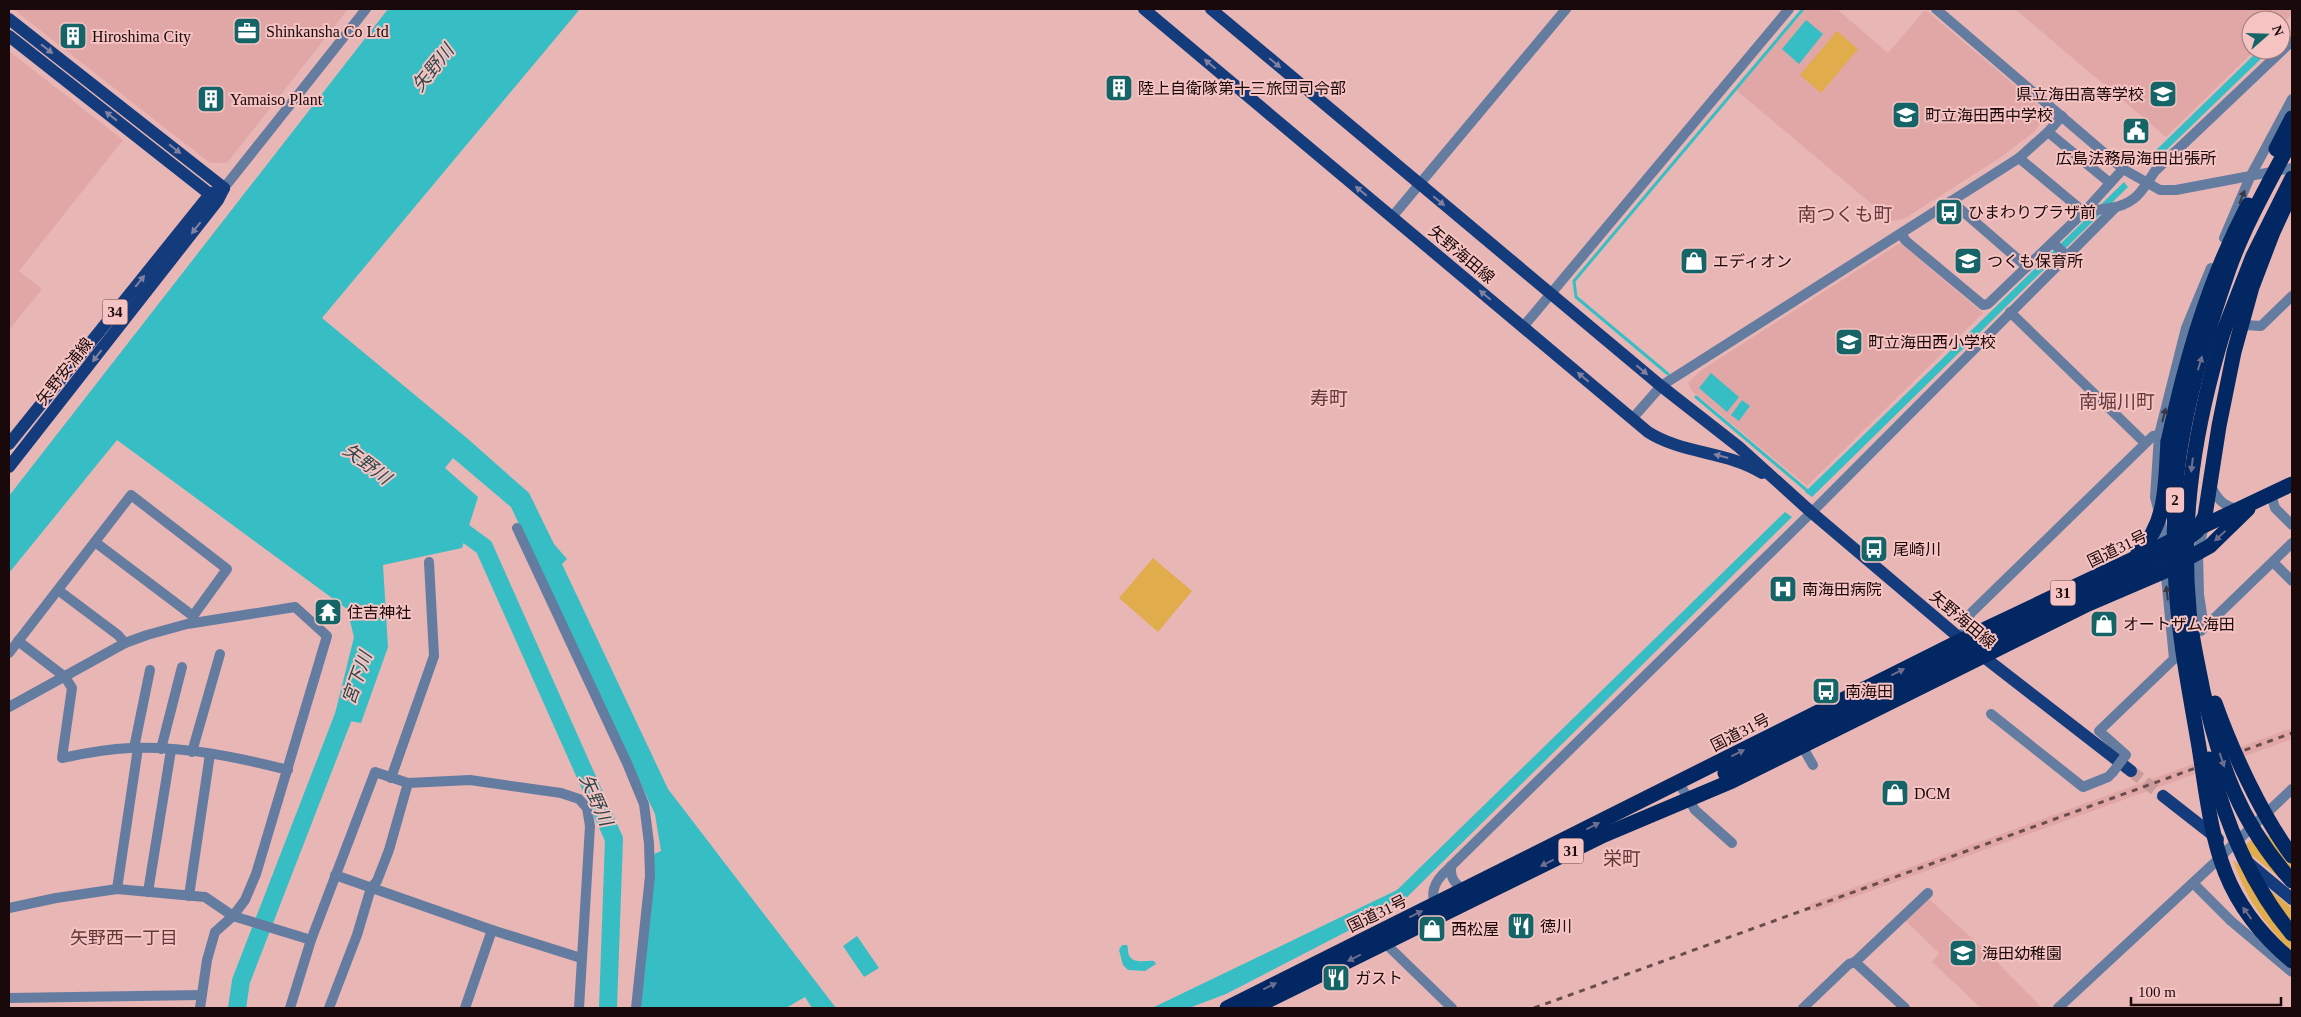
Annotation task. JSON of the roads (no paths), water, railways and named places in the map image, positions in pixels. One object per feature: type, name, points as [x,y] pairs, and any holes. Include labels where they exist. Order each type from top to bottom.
[{"type":"highway","points":[[2098,577],[2144,547],[2149,541],[2160,517],[2164,439],[2195,331],[2232,236],[2292,118]]},
{"type":"highway","name":"2","points":[[2292,139],[2230,268],[2192,387],[2182,438],[2176,497],[2175,557],[2178,616],[2186,671],[2216,786],[2229,823],[2250,869],[2280,920],[2292,934]]},
{"type":"highway","name":"2","points":[[2292,178],[2253,256],[2223,333],[2196,438],[2188,505],[2186,549],[2189,610],[2207,708],[2232,789],[2246,819],[2263,846],[2292,881]]},
{"type":"highway","points":[[1683,792],[2170,552],[2197,531],[2205,516],[2221,416],[2234,352],[2252,287],[2273,232],[2292,191]]},
{"type":"highway","name":"国道31号","points":[[1227,1008],[1604,835],[1962,640],[2292,484]]},
{"type":"highway","name":"国道31号","points":[[1253,1008],[1385,943],[1437,911],[1465,890],[1683,792],[1732,781],[2088,604],[2165,571],[2210,546],[2249,509],[2271,494]]},
{"type":"highway","points":[[2189,610],[2220,718],[2268,817],[2292,856]]},
{"type":"highway","points":[[2186,671],[2209,814],[2226,878],[2258,926],[2292,961]]},
{"type":"main road","name":"矢野海田線","points":[[1144,9],[1648,432],[1663,441],[1738,461],[1780,485]]},
{"type":"main road","name":"矢野海田線","points":[[1210,9],[1661,386],[1739,447],[1810,511],[1962,640],[2130,771]]},
{"type":"main road","points":[[9,19],[224,188]]},
{"type":"main road","points":[[9,36],[214,197]]},
{"type":"main road","name":"矢野安浦線","points":[[9,442],[214,197],[224,188]]},
{"type":"main road","name":"矢野安浦線","points":[[9,467],[214,197]]},
{"type":"main road","points":[[2163,796],[2292,899]]},
{"type":"street","points":[[224,188],[366,9]]},
{"type":"street","points":[[1392,217],[1566,9]]},
{"type":"street","points":[[1523,327],[1789,9]]},
{"type":"street","points":[[1936,9],[2123,168],[2146,184],[2160,190],[2176,190],[2292,168]]},
{"type":"street","points":[[2019,158],[2088,212],[2128,203],[2138,196],[2155,171],[2292,41]]},
{"type":"street","points":[[1962,640],[1968,617],[1972,612],[2145,443],[2153,436],[2164,439],[2186,328],[2250,177],[2292,99]]},
{"type":"street","points":[[1632,419],[1661,386],[2019,158],[2048,132],[2062,116]]},
{"type":"street","points":[[2048,132],[2110,183]]},
{"type":"street","points":[[1901,234],[1906,241],[1982,305],[1988,304],[2088,212],[2123,168]]},
{"type":"street","points":[[2204,627],[2199,595],[2198,553],[2226,397],[2245,325],[2292,199]]},
{"type":"street","points":[[1951,201],[2027,267]]},
{"type":"street","points":[[1437,911],[1434,886],[1451,866],[2114,207]]},
{"type":"street","points":[[2054,244],[2065,255]]},
{"type":"street","points":[[2245,325],[2261,326],[2292,296]]},
{"type":"street","points":[[2010,312],[2145,443]]},
{"type":"street","points":[[9,442],[22,450]]},
{"type":"street","points":[[2210,485],[2223,504],[2239,509]]},
{"type":"street","points":[[2271,494],[2275,508],[2292,525]]},
{"type":"street","points":[[9,653],[132,495],[227,569],[193,619]]},
{"type":"street","points":[[2160,517],[2165,543],[2165,571],[2174,659]]},
{"type":"street","points":[[517,528],[627,763],[644,804],[649,843],[650,876],[636,1008]]},
{"type":"street","points":[[95,542],[193,619]]},
{"type":"street","points":[[1990,714],[2082,788],[2108,777],[2126,755],[2099,731],[2174,659],[2204,627],[2274,563],[2292,543]]},
{"type":"street","points":[[391,778],[434,656],[429,562]]},
{"type":"street","points":[[2274,563],[2292,581]]},
{"type":"street","points":[[58,590],[118,635],[125,643]]},
{"type":"street","points":[[9,708],[125,643],[193,619],[295,607],[327,636],[256,874],[245,900],[233,916],[215,932],[207,960],[200,1008]]},
{"type":"street","points":[[18,641],[65,676],[72,688],[62,758],[136,748],[166,749],[246,759],[288,770]]},
{"type":"street","points":[[192,752],[220,654]]},
{"type":"street","points":[[148,892],[166,749],[182,667]]},
{"type":"street","points":[[117,889],[136,748],[150,670]]},
{"type":"street","points":[[1802,746],[1813,765]]},
{"type":"street","points":[[190,896],[210,754]]},
{"type":"street","points":[[290,1008],[311,940],[375,772],[408,783],[470,780],[561,793],[579,800],[587,808],[590,826],[579,1008]]},
{"type":"street","points":[[328,1008],[357,935],[371,888],[377,881],[389,850],[408,783]]},
{"type":"street","points":[[2058,1008],[2292,789]]},
{"type":"street","points":[[1683,792],[1695,810],[1732,843]]},
{"type":"street","points":[[2264,816],[2292,843]]},
{"type":"street","points":[[1451,866],[1453,879],[1458,886],[1465,890]]},
{"type":"street","points":[[335,875],[492,930],[581,958]]},
{"type":"street","points":[[2192,883],[2231,921],[2292,972]]},
{"type":"street","points":[[9,908],[56,898],[117,889],[205,897],[233,916],[287,931],[311,940]]},
{"type":"street","points":[[1803,1008],[1849,964],[1856,962],[1928,893]]},
{"type":"street","points":[[465,1008],[492,930]]},
{"type":"street","points":[[1385,943],[1452,1008]]},
{"type":"street","points":[[1856,962],[1905,1008]]},
{"type":"street","points":[[9,998],[202,995]]},
{"type":"water","points":[[388,9],[580,9],[322,318],[468,439],[529,493],[554,544],[567,559],[562,564],[668,789],[836,1008],[812,1008],[805,997],[786,1008],[640,1008],[654,854],[661,851],[655,814],[511,507],[453,458],[445,468],[478,497],[462,548],[383,565],[388,647],[361,723],[334,718],[354,637],[347,609],[117,440],[9,573],[9,496]]},
{"type":"water","points":[[1806,20],[1823,34],[1799,64],[1782,49]]},
{"type":"water","points":[[2249,60],[2260,60],[2153,163],[2148,158]]},
{"type":"water","points":[[2124,182],[2128,187],[1812,497],[1805,492]]},
{"type":"water","points":[[1711,373],[1739,397],[1727,412],[1699,388]]},
{"type":"water","points":[[1742,400],[1750,406],[1739,421],[1731,415]]},
{"type":"water","points":[[1785,512],[1792,517],[1400,904],[1226,994],[1189,1008],[1152,1008],[1397,890]]},
{"type":"water","points":[[857,936],[879,968],[864,977],[843,946]]},
{"type":"water","points":[[1122,945],[1127,945],[1129,956],[1132,959],[1154,961],[1156,964],[1145,971],[1128,970],[1123,965],[1119,950]]},
{"type":"waterway","points":[[1668,374],[1576,297],[1574,281],[1803,9]]},
{"type":"waterway","points":[[1696,397],[1810,493]]},
{"type":"waterway","name":"矢野川","points":[[447,520],[484,547],[614,839],[608,1008]]},
{"type":"waterway","name":"宮下川","points":[[237,1008],[241,981],[351,697]]},
{"type":"tunnel","points":[[2131,771],[2163,796]]},
{"type":"railway","points":[[1534,1008],[2292,733]]},
{"type":"place","name":"Shinkansha Co Ltd","points":[[247,31]]},
{"type":"place","name":"Hiroshima City","points":[[73,36]]},
{"type":"place","name":"陸上自衛隊第十三旅団司令部","points":[[1119,88]]},
{"type":"place","name":"県立海田高等学校","points":[[2163,94]]},
{"type":"place","name":"Yamaiso Plant","points":[[211,99]]},
{"type":"place","name":"町立海田西中学校","points":[[1906,115]]},
{"type":"place","name":"広島法務局海田出張所","points":[[2136,131]]},
{"type":"place","name":"ひまわりプラザ前","points":[[1949,212]]},
{"type":"place","name":"エディオン","points":[[1694,261]]},
{"type":"place","name":"つくも保育所","points":[[1968,261]]},
{"type":"place","name":"町立海田西小学校","points":[[1849,342]]},
{"type":"place","name":"尾崎川","points":[[1874,549]]},
{"type":"place","name":"南海田病院","points":[[1783,589]]},
{"type":"place","name":"住吉神社","points":[[328,612]]},
{"type":"place","name":"オートザム海田","points":[[2104,624]]},
{"type":"place","name":"南海田","points":[[1826,691]]},
{"type":"place","name":"DCM","points":[[1895,793]]},
{"type":"place","name":"徳川","points":[[1521,926]]},
{"type":"place","name":"西松屋","points":[[1432,929]]},
{"type":"place","name":"海田幼稚園","points":[[1963,953]]},
{"type":"place","name":"ガスト","points":[[1336,978]]},
{"type":"district","name":"南つくも町","points":[[1845,214]]},
{"type":"district","name":"寿町","points":[[1329,398]]},
{"type":"district","name":"南堀川町","points":[[2117,401]]},
{"type":"district","name":"栄町","points":[[1622,858]]},
{"type":"district","name":"矢野西一丁目","points":[[124,938]]}]
